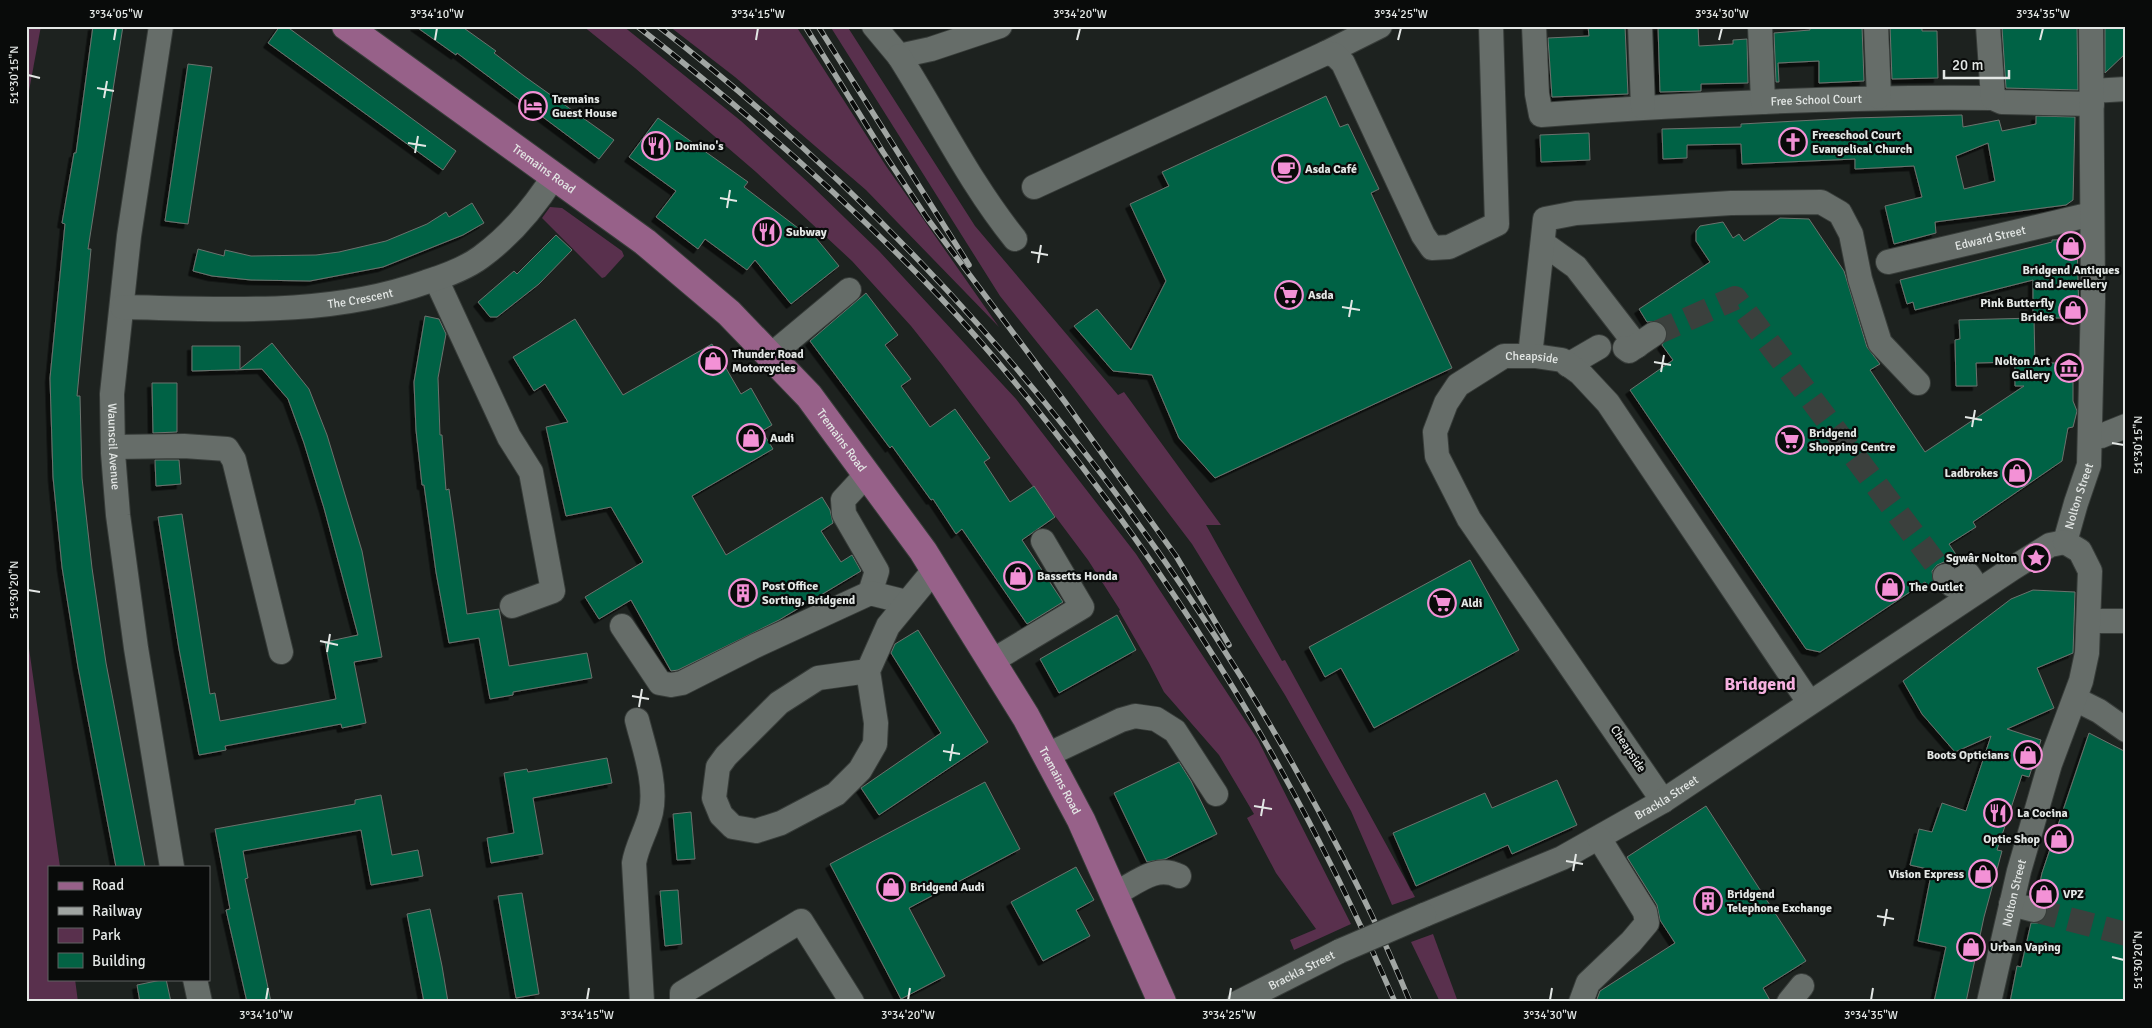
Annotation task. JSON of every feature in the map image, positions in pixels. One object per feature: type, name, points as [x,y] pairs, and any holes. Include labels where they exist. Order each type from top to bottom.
[{"type":"main road","name":"Tremains Road","points":[[346,26],[646,242],[729,313],[809,396],[934,569],[992,660],[1047,755],[1081,820],[1162,1002]]},
{"type":"street","name":"Waunscil Avenue","points":[[161,26],[130,227],[112,394],[113,447],[118,515],[136,648],[172,866]]},
{"type":"street","points":[[874,26],[899,56],[933,109],[964,168],[988,206],[1015,239]]},
{"type":"street","points":[[899,56],[931,49],[1000,26]]},
{"type":"street","points":[[1034,187],[1326,53],[1380,26]]},
{"type":"street","points":[[1326,53],[1335,55],[1343,63],[1423,235],[1432,248],[1440,249],[1457,244],[1497,224],[1491,26]]},
{"type":"street","name":"Free School Court","points":[[1534,26],[1537,94],[1541,115],[1643,108],[1879,97],[1992,98],[2002,102],[2092,98],[2126,89]]},
{"type":"street","points":[[1640,26],[1643,108]]},
{"type":"street","points":[[1760,26],[1763,102]]},
{"type":"street","points":[[1876,26],[1879,97]]},
{"type":"street","points":[[1988,26],[1992,98]]},
{"type":"street","name":"Nolton Street","points":[[1988,1002],[2011,904],[2050,764],[2075,699],[2087,653],[2090,572],[2080,551],[2065,542],[2089,465],[2093,299],[2091,26]]},
{"type":"street","name":"The Crescent","points":[[122,307],[230,309],[328,306],[372,299],[450,274],[481,257],[534,207],[554,176]]},
{"type":"street","points":[[1530,356],[1544,244],[1545,219],[1576,213],[1731,203],[1821,202],[1840,213],[1851,234],[1860,279],[1880,343],[1918,383]]},
{"type":"street","name":"Edward Street","points":[[1888,262],[2092,214]]},
{"type":"street","points":[[1544,244],[1576,267],[1638,342]]},
{"type":"street","points":[[436,279],[509,438],[531,472],[553,591],[512,606]]},
{"type":"street","points":[[770,356],[849,290]]},
{"type":"street","points":[[1568,365],[1599,347]]},
{"type":"street","name":"Cheapside","points":[[1663,801],[1469,519],[1437,456],[1435,432],[1446,403],[1458,385],[1504,356],[1530,356],[1562,360],[1580,373],[1608,403],[1809,702]]},
{"type":"street","points":[[2090,438],[2101,436],[2126,426]]},
{"type":"street","points":[[113,447],[184,446],[227,449],[234,460],[281,652]]},
{"type":"street","points":[[867,474],[842,500],[844,514],[877,571],[870,593]]},
{"type":"street","points":[[992,660],[1082,607],[1043,541]]},
{"type":"street","name":"Brackla Street","points":[[1239,1002],[1340,951],[1562,858],[1599,838],[1663,801],[1979,590],[2050,545],[2065,542]]},
{"type":"street","points":[[868,671],[818,678],[779,703],[726,756],[718,767],[714,798],[721,815],[733,827],[756,831],[781,823],[836,794],[860,770],[875,744],[876,723],[868,671],[888,626],[934,569]]},
{"type":"street","points":[[1946,576],[1952,585],[1968,574],[1979,590]]},
{"type":"street","points":[[622,626],[660,683],[671,685],[682,683],[755,646],[870,593],[906,602]]},
{"type":"street","points":[[2089,621],[2126,621]]},
{"type":"street","points":[[2075,699],[2099,711],[2126,730]]},
{"type":"street","points":[[1047,755],[1121,720],[1135,716],[1156,719],[1175,731],[1216,794]]},
{"type":"street","points":[[638,720],[651,783],[651,811],[636,849],[634,863],[642,1002]]},
{"type":"street","points":[[1581,1002],[1588,983],[1631,942],[1647,923],[1645,912],[1599,838]]},
{"type":"street","points":[[1115,894],[1154,872],[1169,871],[1179,876]]},
{"type":"street","points":[[2011,904],[2034,910]]},
{"type":"street","points":[[682,1002],[682,993],[801,921],[852,1002]]},
{"type":"street","points":[[195,980],[200,1002]]},
{"type":"green space","points":[[26,26],[41,26],[26,107]]},
{"type":"green space","points":[[583,26],[623,26],[741,121],[879,251],[1016,399],[1136,554],[1258,740],[1351,924],[1294,950],[1290,940],[1316,929],[1276,873],[1247,818],[1254,814],[1219,755],[1164,692],[1120,610],[1088,560],[942,365],[911,326],[852,261],[756,172]]},
{"type":"green space","points":[[669,26],[796,26],[886,166],[999,327],[866,190],[735,77]]},
{"type":"green space","points":[[830,26],[847,26],[975,226],[1118,395],[1124,392],[1221,525],[1206,525],[1282,661],[1285,660],[1415,897],[1392,905],[1351,811],[1285,695],[1192,544],[1069,382],[1000,296]]},
{"type":"green space","points":[[550,207],[562,208],[622,251],[624,256],[605,277],[602,278],[542,218]]},
{"type":"green space","points":[[26,627],[60,866],[48,866],[48,980],[75,980],[78,1002],[26,1002]]},
{"type":"green space","points":[[1433,934],[1458,1002],[1440,1002],[1411,942]]},
{"type":"building","points":[[93,26],[123,26],[88,249],[91,249],[77,396],[80,396],[82,478],[92,568],[106,663],[145,866],[116,866],[78,667],[62,567],[53,477],[50,378],[65,224],[62,223],[74,153],[76,153]]},
{"type":"building","points":[[280,26],[286,26],[456,151],[443,170],[268,43]]},
{"type":"building","points":[[415,26],[461,26],[496,51],[494,53],[524,76],[614,140],[599,159],[457,53],[456,55]]},
{"type":"building","points":[[1588,26],[1625,26],[1628,94],[1552,97],[1548,38],[1589,36]]},
{"type":"building","points":[[1658,26],[1698,26],[1699,46],[1733,44],[1733,40],[1747,39],[1748,83],[1701,84],[1701,91],[1660,92]]},
{"type":"building","points":[[1810,26],[1862,26],[1864,81],[1819,83],[1819,61],[1778,63],[1779,82],[1776,82],[1774,33],[1810,30]]},
{"type":"building","points":[[1890,26],[1922,26],[1922,31],[1937,31],[1938,78],[1892,79]]},
{"type":"building","points":[[2004,26],[2077,26],[2078,90],[2006,88],[2002,28]]},
{"type":"building","points":[[2105,26],[2126,26],[2126,53],[2105,73]]},
{"type":"building","points":[[188,64],[212,67],[188,224],[165,221]]},
{"type":"building","name":"Asda","points":[[1326,96],[1340,127],[1348,124],[1379,189],[1371,193],[1452,368],[1215,478],[1179,438],[1152,375],[1113,371],[1074,326],[1097,309],[1131,350],[1166,281],[1130,204],[1169,186],[1162,172]]},
{"type":"building","points":[[1962,115],[1963,127],[1999,120],[2002,131],[2036,124],[2036,116],[2075,117],[2073,200],[2066,205],[1935,222],[1936,233],[1894,244],[1885,206],[1922,197],[1914,166],[1855,169],[1855,159],[1742,164],[1741,144],[1687,145],[1687,158],[1663,159],[1662,129],[1741,127],[1741,124]],"holes":[[[1988,143],[1995,181],[1964,189],[1956,156]]]},
{"type":"building","points":[[658,118],[748,182],[744,187],[802,231],[807,227],[839,266],[791,304],[755,260],[747,270],[705,239],[698,249],[656,217],[676,191],[629,157]]},
{"type":"building","points":[[1589,133],[1590,160],[1541,162],[1540,135]]},
{"type":"building","points":[[472,203],[484,223],[463,235],[383,267],[310,281],[251,280],[212,276],[193,271],[198,249],[224,256],[225,250],[251,256],[316,255],[339,252],[386,241],[427,224],[446,212],[449,217]]},
{"type":"building","name":"Bridgend Shopping Centre","points":[[1780,218],[1809,219],[1844,271],[1867,347],[1880,364],[1870,370],[1925,452],[2024,386],[2015,386],[2015,362],[1976,363],[1977,386],[1956,386],[1955,340],[1960,339],[1959,320],[2034,318],[2035,363],[2073,363],[2073,401],[2077,411],[2073,427],[2068,428],[2062,461],[1973,522],[1976,527],[1949,544],[1961,562],[1955,567],[1944,562],[1937,565],[1932,571],[1934,584],[1929,587],[1925,582],[1820,652],[1806,649],[1630,390],[1673,360],[1662,345],[1668,333],[1665,326],[1660,321],[1647,322],[1639,309],[1710,262],[1696,241],[1696,231],[1700,226],[1723,222],[1733,238],[1739,234],[1744,241]]},
{"type":"building","points":[[556,235],[572,250],[539,284],[497,317],[490,317],[478,302],[514,271],[517,274]]},
{"type":"building","points":[[2077,239],[2079,318],[2033,318],[2033,280],[1915,310],[1913,302],[1907,304],[1900,280],[2052,242],[2052,240]]},
{"type":"building","points":[[866,293],[898,335],[885,345],[911,379],[901,386],[930,427],[955,409],[990,458],[984,462],[1010,502],[1034,486],[1055,517],[1022,540],[1063,602],[1027,624],[962,529],[956,534],[933,499],[931,500],[892,446],[890,448],[810,341]]},
{"type":"building","points":[[425,316],[439,319],[446,334],[438,378],[440,435],[442,435],[446,490],[449,489],[467,614],[499,609],[509,666],[587,653],[592,678],[513,692],[513,695],[490,699],[479,638],[449,643],[436,572],[424,485],[422,485],[416,430],[414,382]]},
{"type":"building","points":[[575,319],[623,395],[712,344],[741,394],[751,388],[772,425],[762,431],[773,449],[692,496],[726,555],[822,497],[830,510],[833,523],[821,531],[841,562],[852,555],[861,571],[779,620],[678,670],[671,671],[631,600],[599,619],[585,597],[643,562],[611,507],[566,516],[546,427],[568,422],[545,384],[534,391],[513,357]]},
{"type":"building","points":[[272,343],[309,389],[327,435],[362,551],[382,657],[354,662],[366,723],[342,728],[341,724],[225,746],[226,750],[199,755],[179,649],[158,517],[182,514],[210,694],[215,693],[220,721],[336,699],[325,642],[358,635],[324,508],[288,399],[262,369],[192,371],[192,346],[240,346],[240,369]]},
{"type":"building","points":[[152,383],[177,383],[177,432],[153,433]]},
{"type":"building","points":[[155,460],[179,460],[181,484],[156,486]]},
{"type":"building","name":"Aldi","points":[[1470,560],[1519,650],[1374,728],[1341,668],[1325,677],[1309,647]]},
{"type":"building","points":[[2033,590],[2075,592],[2073,653],[2037,668],[2054,708],[2007,729],[2041,740],[2029,777],[2022,775],[1997,850],[2002,851],[1984,917],[1966,1002],[1934,1002],[1946,947],[1918,941],[1932,870],[1910,865],[1919,829],[1932,832],[1942,803],[1966,811],[1991,736],[1955,752],[1922,714],[1903,681],[2011,599]]},
{"type":"building","points":[[1117,615],[1136,650],[1059,693],[1040,659]]},
{"type":"building","points":[[918,630],[988,742],[879,815],[861,788],[941,733],[891,653],[895,644]]},
{"type":"building","points":[[2089,733],[2126,752],[2126,1002],[2010,1002],[2017,966],[2021,967],[2031,923],[2038,923],[2047,914],[2047,907],[2044,901],[2037,897],[2042,873]]},
{"type":"building","points":[[607,758],[612,783],[533,798],[543,854],[491,863],[487,838],[514,833],[504,773],[527,769],[528,772]]},
{"type":"building","points":[[1179,762],[1191,781],[1217,834],[1165,859],[1147,862],[1114,793]]},
{"type":"building","points":[[1557,780],[1577,825],[1512,854],[1508,845],[1416,886],[1393,833],[1485,793],[1492,808]]},
{"type":"building","points":[[985,782],[1020,849],[909,908],[945,976],[901,999],[830,864]]},
{"type":"building","points":[[381,795],[392,855],[418,850],[423,876],[371,885],[361,830],[243,851],[248,878],[245,879],[271,1002],[247,1002],[226,910],[230,909],[215,829],[355,804],[355,800]]},
{"type":"building","name":"Bridgend Telephone Exchange","points":[[1706,806],[1806,961],[1763,988],[1771,1002],[1596,1002],[1600,991],[1675,943],[1660,920],[1657,905],[1627,857]]},
{"type":"building","points":[[691,812],[695,859],[677,860],[673,814]]},
{"type":"building","points":[[1076,867],[1094,900],[1076,910],[1090,936],[1043,961],[1011,902]]},
{"type":"building","points":[[678,890],[682,944],[665,946],[660,891]]},
{"type":"building","points":[[522,893],[539,994],[516,998],[498,896]]},
{"type":"building","points":[[430,909],[448,1002],[424,1002],[407,914]]},
{"type":"building","points":[[166,980],[171,1002],[140,1002],[137,985]]},
{"type":"tunnel","points":[[1654,334],[1735,298],[1945,576]]},
{"type":"tunnel","points":[[2034,910],[2126,934]]},
{"type":"railway","points":[[637,26],[754,121],[866,223],[951,309],[993,356],[1047,422],[1149,558],[1196,628],[1240,700],[1283,773],[1323,848],[1395,1002]]},
{"type":"railway","points":[[658,26],[745,97],[827,170],[906,247],[980,327],[1051,410],[1118,497],[1182,587],[1243,680],[1333,837],[1373,918],[1410,1002]]},
{"type":"railway","points":[[805,26],[883,152],[927,218],[1065,402],[1176,556],[1229,645]]},
{"type":"railway","points":[[818,26],[969,265]]},
{"type":"place","name":"Tremains Guest House","points":[[533,106]]},
{"type":"place","name":"Freeschool Court Evangelical Church","points":[[1793,142]]},
{"type":"place","name":"Domino's","points":[[656,146]]},
{"type":"place","name":"Asda Café","points":[[1286,169]]},
{"type":"place","name":"Subway","points":[[767,232]]},
{"type":"place","name":"Bridgend Antiques and Jewellery","points":[[2071,246]]},
{"type":"place","name":"Asda","points":[[1289,295]]},
{"type":"place","name":"Pink Butterfly Brides","points":[[2073,310]]},
{"type":"place","name":"Thunder Road Motorcycles","points":[[713,361]]},
{"type":"place","name":"Nolton Art Gallery","points":[[2069,368]]},
{"type":"place","name":"Audi","points":[[751,438]]},
{"type":"place","name":"Bridgend Shopping Centre","points":[[1790,440]]},
{"type":"place","name":"Ladbrokes","points":[[2017,473]]},
{"type":"place","name":"Sgwâr Nolton","points":[[2036,558]]},
{"type":"place","name":"Bassetts Honda","points":[[1018,576]]},
{"type":"place","name":"The Outlet","points":[[1890,587]]},
{"type":"place","name":"Post Office Sorting, Bridgend","points":[[743,593]]},
{"type":"place","name":"Aldi","points":[[1442,603]]},
{"type":"place","name":"Boots Opticians","points":[[2028,755]]},
{"type":"place","name":"La Cocina","points":[[1998,813]]},
{"type":"place","name":"Optic Shop","points":[[2059,839]]},
{"type":"place","name":"Vision Express","points":[[1983,874]]},
{"type":"place","name":"Bridgend Audi","points":[[891,887]]},
{"type":"place","name":"VPZ","points":[[2044,894]]},
{"type":"place","name":"Bridgend Telephone Exchange","points":[[1708,901]]},
{"type":"place","name":"Urban Vaping","points":[[1971,947]]},
{"type":"district","name":"Bridgend","points":[[1760,684]]}]
